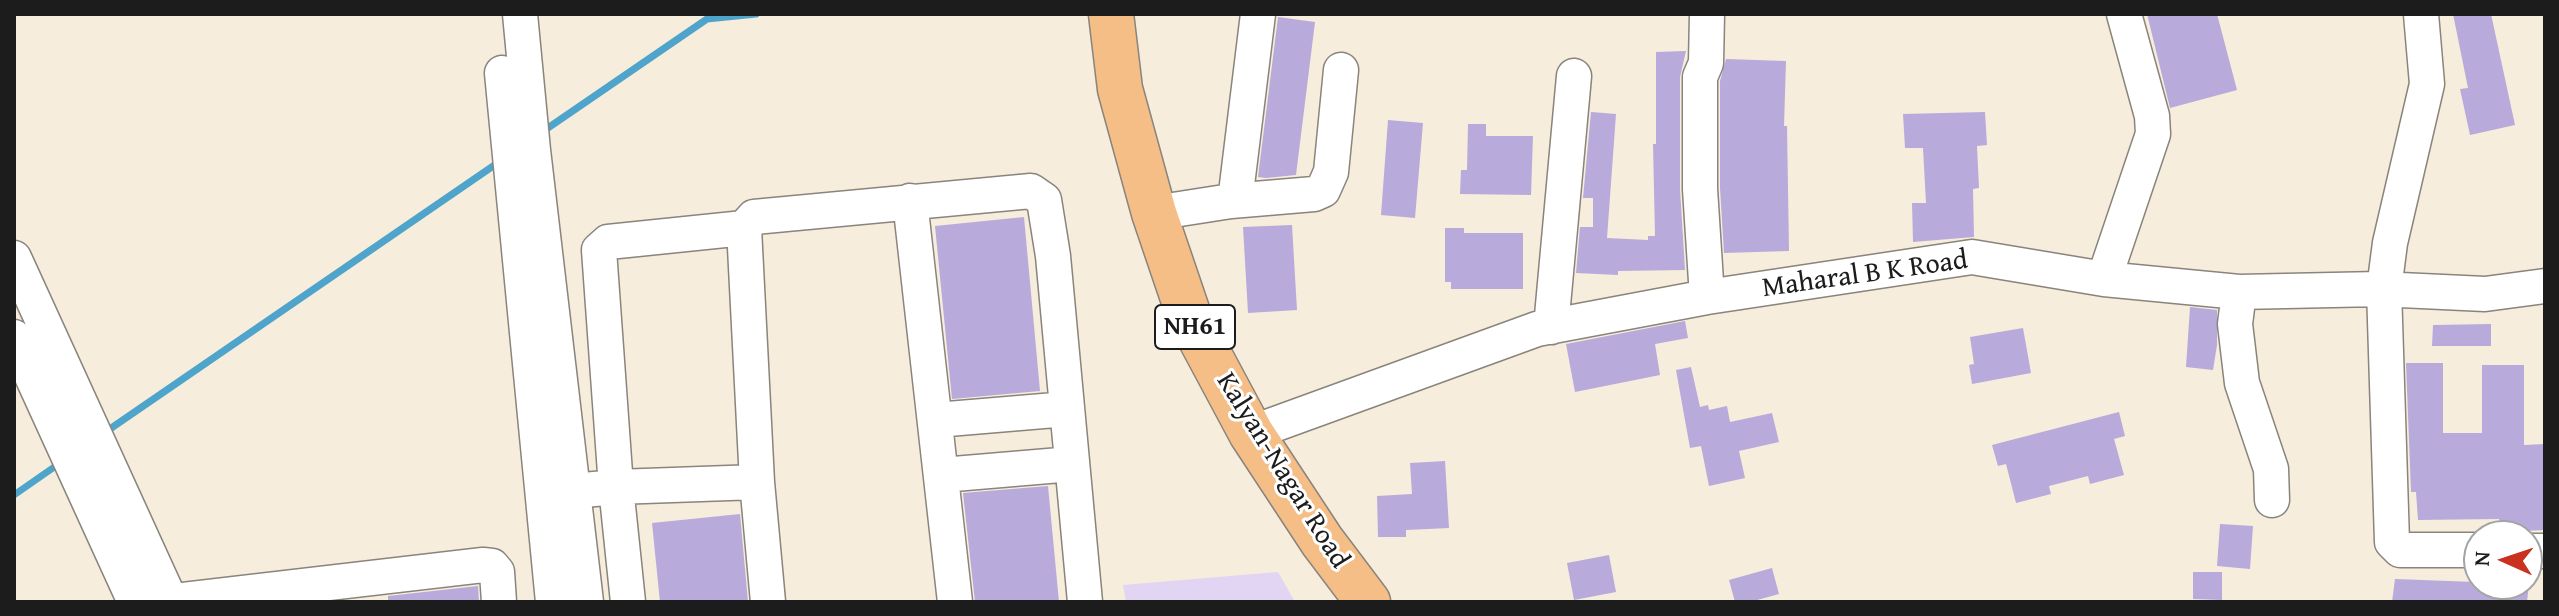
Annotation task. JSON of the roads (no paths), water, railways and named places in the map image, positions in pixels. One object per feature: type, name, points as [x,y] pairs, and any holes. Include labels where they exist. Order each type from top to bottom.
[{"type":"highway","name":"Kalyan-Nagar Road","points":[[1111,14],[1120,89],[1154,213],[1190,319],[1251,433],[1322,541],[1368,602]]},
{"type":"street","points":[[497,14],[521,146],[557,492],[553,602]]},
{"type":"street","points":[[520,14],[521,146]]},
{"type":"street","points":[[1231,201],[1238,180],[1258,14]]},
{"type":"street","points":[[1707,14],[1706,63],[1700,77],[1700,189],[1707,297]]},
{"type":"street","points":[[2104,279],[2153,134],[2152,116],[2124,14]]},
{"type":"street","points":[[2421,14],[2427,84],[2390,243],[2384,289],[2392,542],[2400,550],[2463,550]]},
{"type":"street","points":[[1154,213],[1231,201],[1314,194],[1323,190],[1331,172],[1341,70]]},
{"type":"street","points":[[1551,327],[1574,76]]},
{"type":"street","points":[[628,602],[616,487],[599,250],[608,242],[744,228],[754,217],[1015,191],[1031,191],[1044,200],[1053,256],[1085,602]]},
{"type":"street","points":[[910,201],[955,602]]},
{"type":"street","points":[[744,228],[757,482],[768,602]]},
{"type":"street","name":"Maharal B K Road","points":[[1251,433],[1537,329],[1707,297],[1972,257],[2104,279],[2239,292],[2384,289],[2485,294],[2545,286]]},
{"type":"street","points":[[14,258],[135,602]]},
{"type":"street","points":[[2239,292],[2235,324],[2242,383],[2271,469],[2272,500]]},
{"type":"street","points":[[14,337],[169,601],[483,565],[492,566],[497,572],[499,602]]},
{"type":"street","points":[[936,420],[1067,409]]},
{"type":"street","points":[[942,475],[1072,464]]},
{"type":"street","points":[[557,492],[757,482]]},
{"type":"street","points":[[557,492],[586,602]]},
{"type":"waterway","points":[[542,132],[707,19],[756,14]]},
{"type":"waterway","points":[[104,433],[499,162]]},
{"type":"waterway","points":[[14,495],[60,463]]}]
